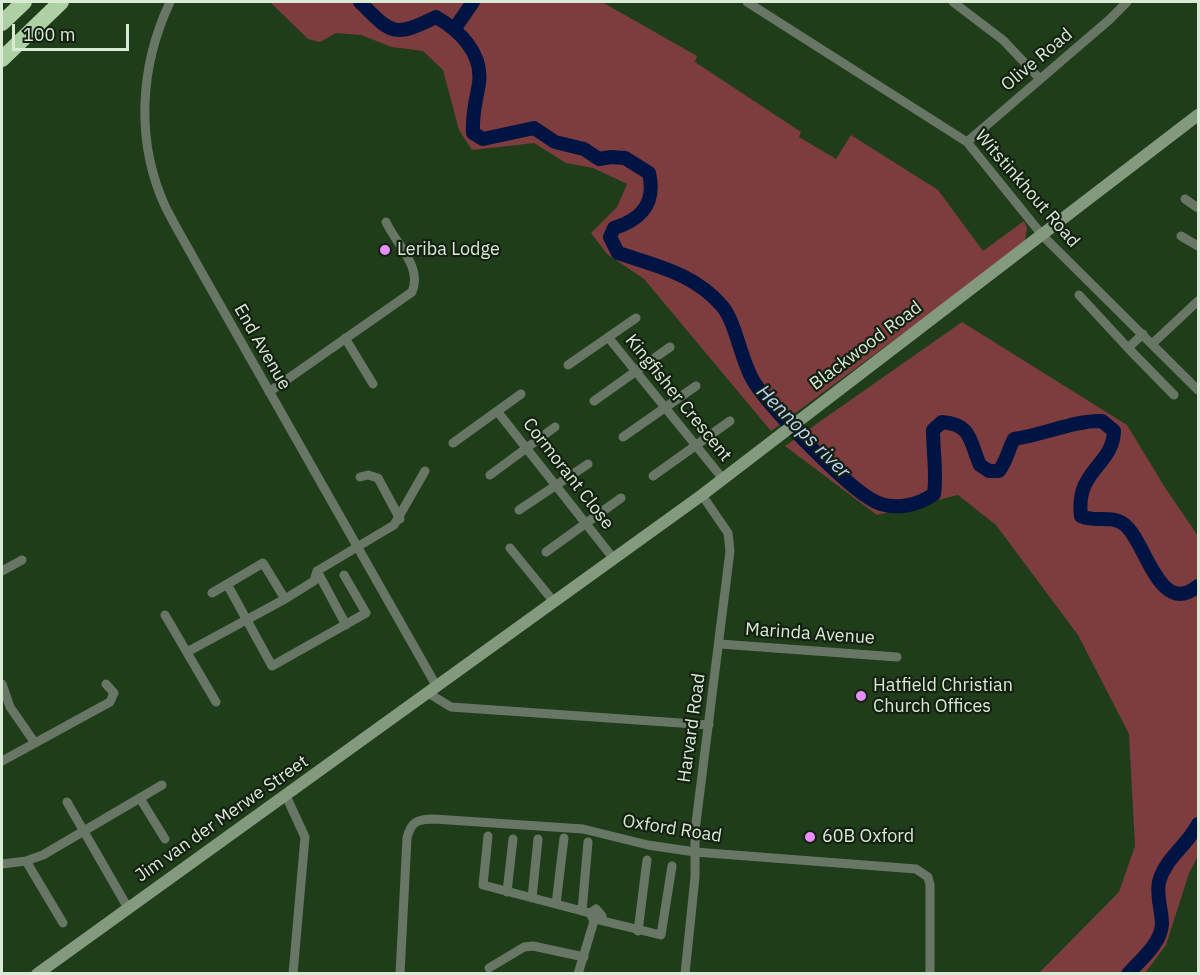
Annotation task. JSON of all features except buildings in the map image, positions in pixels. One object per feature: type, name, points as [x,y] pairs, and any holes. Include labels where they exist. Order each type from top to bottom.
[{"type":"highway","points":[[2,23],[24,2]]},
{"type":"highway","points":[[2,59],[61,2]]},
{"type":"street","name":"End Avenue","points":[[170,2],[153,49],[144,103],[148,154],[165,206],[358,547],[432,690]]},
{"type":"street","name":"Witstinkhout Road","points":[[747,2],[967,142],[1043,236],[1198,390]]},
{"type":"street","points":[[953,2],[1004,40],[1040,80]]},
{"type":"street","name":"Olive Road","points":[[967,142],[1109,20],[1126,2]]},
{"type":"street","name":"Blackwood Road","points":[[432,690],[702,495],[1198,115]]},
{"type":"street","points":[[1185,199],[1198,207]]},
{"type":"street","points":[[269,392],[389,310],[414,288],[413,267],[386,222]]},
{"type":"street","points":[[1181,236],[1198,246]]},
{"type":"street","points":[[1079,295],[1174,395]]},
{"type":"street","points":[[1152,344],[1198,301]]},
{"type":"street","points":[[568,365],[636,318]]},
{"type":"street","points":[[1128,348],[1143,334]]},
{"type":"street","name":"Kingfisher Crescent","points":[[608,337],[723,478]]},
{"type":"street","points":[[345,338],[373,384]]},
{"type":"street","points":[[594,401],[670,347]]},
{"type":"street","points":[[623,437],[696,386]]},
{"type":"street","points":[[453,443],[521,394]]},
{"type":"street","name":"Cormorant Close","points":[[497,411],[613,558]]},
{"type":"street","points":[[653,476],[730,421]]},
{"type":"street","points":[[490,475],[555,427]]},
{"type":"street","points":[[519,510],[588,464]]},
{"type":"street","points":[[187,652],[314,581],[317,571],[400,519],[425,471]]},
{"type":"street","points":[[360,477],[368,475],[378,478],[400,519]]},
{"type":"street","name":"Harvard Road","points":[[685,974],[692,907],[698,806],[720,644],[730,541],[724,527],[702,495]]},
{"type":"street","points":[[546,552],[621,498]]},
{"type":"street","points":[[510,548],[554,602]]},
{"type":"street","points":[[2,571],[22,560]]},
{"type":"street","points":[[212,593],[263,563],[285,599]]},
{"type":"street","points":[[317,571],[346,625]]},
{"type":"street","points":[[227,584],[272,666],[366,613],[344,575]]},
{"type":"street","points":[[165,615],[216,702]]},
{"type":"street","name":"Marinda Avenue","points":[[720,644],[897,657]]},
{"type":"street","points":[[2,684],[10,707],[35,743]]},
{"type":"street","points":[[2,762],[110,702],[114,693],[106,684]]},
{"type":"street","points":[[432,690],[451,707],[709,725]]},
{"type":"street","name":"Jim van der Merwe Street","points":[[37,974],[432,690]]},
{"type":"street","points":[[2,864],[26,861],[43,855],[141,800],[162,785]]},
{"type":"street","points":[[286,796],[305,837],[293,974]]},
{"type":"street","points":[[141,800],[165,839]]},
{"type":"street","points":[[67,802],[128,908]]},
{"type":"street","name":"Oxford Road","points":[[400,974],[405,854],[410,825],[416,821],[434,819],[568,828],[694,852],[906,868],[923,872],[928,877],[930,885],[930,974]]},
{"type":"street","points":[[488,836],[483,885],[556,904],[656,936],[663,933],[672,866]]},
{"type":"street","points":[[507,892],[513,838]]},
{"type":"street","points":[[556,904],[564,838]]},
{"type":"street","points":[[532,898],[538,839]]},
{"type":"street","points":[[581,972],[591,916],[588,842]]},
{"type":"street","points":[[638,931],[647,860]]},
{"type":"street","points":[[26,861],[63,924]]},
{"type":"street","points":[[489,968],[524,947],[533,946],[584,957]]},
{"type":"shaded area","points":[[270,2],[602,2],[697,56],[695,62],[801,132],[799,137],[836,159],[851,135],[938,190],[983,251],[1024,221],[1027,228],[1025,241],[771,431],[644,279],[607,254],[591,233],[617,207],[627,184],[593,168],[566,163],[534,143],[472,150],[459,130],[443,70],[423,51],[392,47],[361,35],[336,33],[320,42],[308,39]]},
{"type":"shaded area","points":[[962,322],[1127,425],[1198,536],[1198,856],[1189,873],[1166,945],[1145,973],[1039,973],[1119,892],[1135,846],[1129,734],[1078,635],[996,525],[958,495],[877,515],[785,446]]},
{"type":"waterway","name":"Hennops river","points":[[360,2],[379,21],[394,29],[410,28],[436,17],[461,36],[473,52],[477,62],[479,83],[473,133],[483,139],[534,128],[555,142],[584,149],[599,159],[625,158],[649,173],[650,193],[645,208],[632,220],[614,228],[610,237],[618,253],[674,272],[700,286],[711,295],[727,313],[749,374],[763,394],[810,446],[862,493],[874,501],[889,506],[913,504],[934,494],[933,430],[942,422],[965,431],[980,465],[989,471],[999,471],[1014,439],[1081,423],[1102,421],[1114,431],[1112,443],[1108,453],[1083,488],[1081,516],[1115,520],[1125,525],[1133,534],[1155,574],[1163,585],[1173,592],[1185,593],[1198,586]]},
{"type":"waterway","points":[[455,28],[473,2]]},
{"type":"waterway","name":"Hennops river","points":[[1128,974],[1158,938],[1162,924],[1158,892],[1162,873],[1198,824]]},
{"type":"place","name":"Leriba Lodge","points":[[385,250]]},
{"type":"place","name":"Hatfield Christian Church Offices","points":[[861,696]]},
{"type":"place","name":"60B Oxford","points":[[810,837]]}]
